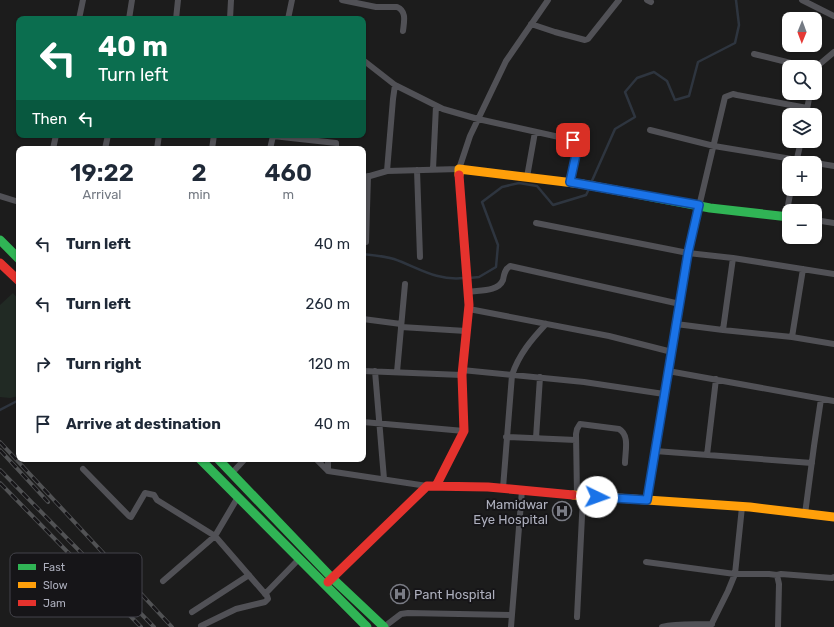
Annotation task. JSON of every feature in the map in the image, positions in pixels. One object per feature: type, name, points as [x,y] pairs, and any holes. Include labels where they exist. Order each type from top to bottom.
[{"type":"main road","points":[[325,585],[432,486],[464,431],[462,372],[468,308],[468,289],[459,169],[570,182],[699,205],[782,215]]},
{"type":"main road","points":[[0,240],[16,256]]},
{"type":"main road","points":[[0,263],[16,279]]},
{"type":"main road","points":[[203,462],[367,627]]},
{"type":"main road","points":[[221,462],[332,578],[384,627]]},
{"type":"main road","points":[[432,486],[503,488],[580,496],[742,507],[834,517]]},
{"type":"street","points":[[80,16],[83,0]]},
{"type":"street","points":[[129,16],[132,0]]},
{"type":"street","points":[[176,16],[178,0]]},
{"type":"street","points":[[230,16],[231,0]]},
{"type":"street","points":[[289,16],[292,0]]},
{"type":"street","points":[[342,0],[376,7],[400,8],[404,14],[403,31]]},
{"type":"street","points":[[366,242],[366,177],[387,171],[459,169],[470,136],[506,61],[548,0]]},
{"type":"street","points":[[531,24],[585,40],[588,39],[618,0]]},
{"type":"street","points":[[802,0],[834,16]]},
{"type":"street","points":[[822,62],[834,52]]},
{"type":"street","points":[[754,54],[782,61]]},
{"type":"street","points":[[366,62],[395,85],[443,109],[478,119],[577,141],[578,145],[570,182]]},
{"type":"street","points":[[387,171],[395,85]]},
{"type":"street","points":[[647,500],[688,253],[725,97],[733,94],[807,108],[809,100]]},
{"type":"street","points":[[433,169],[436,106]]},
{"type":"street","points":[[650,130],[714,146],[782,158]]},
{"type":"street","points":[[527,177],[535,132]]},
{"type":"street","points":[[290,138],[336,146]]},
{"type":"street","points":[[822,164],[834,166]]},
{"type":"street","points":[[417,170],[420,257]]},
{"type":"street","points":[[0,196],[16,201]]},
{"type":"street","points":[[822,221],[834,223]]},
{"type":"street","points":[[536,223],[688,253],[733,258],[834,274]]},
{"type":"street","points":[[723,330],[733,258]]},
{"type":"street","points":[[468,289],[497,287],[501,283],[507,268],[510,266],[680,304]]},
{"type":"street","points":[[792,337],[803,269]]},
{"type":"street","points":[[397,372],[405,284]]},
{"type":"street","points":[[468,308],[609,336],[672,352]]},
{"type":"street","points":[[366,319],[401,325],[466,331]]},
{"type":"street","points":[[503,488],[512,375],[527,345],[546,324]]},
{"type":"street","points":[[676,324],[792,337],[834,344]]},
{"type":"street","points":[[366,371],[462,372],[540,377],[664,394]]},
{"type":"street","points":[[375,371],[384,479]]},
{"type":"street","points":[[668,371],[834,401]]},
{"type":"street","points":[[536,438],[540,377]]},
{"type":"street","points":[[707,455],[716,379]]},
{"type":"street","points":[[805,514],[821,399]]},
{"type":"street","points":[[366,422],[464,431]]},
{"type":"street","points":[[577,617],[580,496],[576,440],[577,429],[580,424],[619,429],[622,431],[626,437],[625,462]]},
{"type":"street","points":[[506,437],[576,440]]},
{"type":"street","points":[[655,451],[812,463]]},
{"type":"street","points":[[232,473],[242,462]]},
{"type":"street","points":[[319,462],[328,471],[432,486]]},
{"type":"street","points":[[328,462],[328,471]]},
{"type":"street","points":[[83,469],[129,516],[131,517],[134,513],[145,493],[154,495],[157,500],[215,536],[268,599],[265,602],[236,609],[201,626]]},
{"type":"street","points":[[511,627],[522,490]]},
{"type":"street","points":[[163,582],[215,536],[238,497]]},
{"type":"street","points":[[662,627],[676,624],[711,625],[728,592],[734,574],[742,507]]},
{"type":"street","points":[[265,594],[299,559]]},
{"type":"street","points":[[646,562],[734,574],[834,577]]},
{"type":"street","points":[[192,612],[249,575]]},
{"type":"street","points":[[777,575],[779,584],[778,627]]},
{"type":"street","points":[[384,627],[401,614],[408,613],[511,615]]},
{"type":"shaded area","points":[[13,293],[16,296],[16,397],[10,398],[0,397],[0,305]]},
{"type":"waterway","points":[[591,183],[615,129],[635,117],[625,92],[637,78],[654,72],[667,81],[675,100],[689,96],[698,62],[735,43],[739,25],[736,0]]},
{"type":"waterway","points":[[469,278],[479,277],[496,267],[498,245],[482,202],[502,187],[519,183],[537,186],[553,205],[586,195],[590,187]]},
{"type":"waterway","points":[[366,254],[394,259],[436,276],[445,278],[464,278]]},
{"type":"waterway","points":[[0,410],[16,402]]},
{"type":"railway","points":[[0,442],[16,459]]},
{"type":"railway","points":[[0,450],[48,502]]},
{"type":"railway","points":[[19,462],[103,553]]},
{"type":"railway","points":[[0,470],[81,553]]},
{"type":"railway","points":[[0,483],[69,553]]},
{"type":"railway","points":[[142,595],[172,627]]},
{"type":"railway","points":[[142,615],[154,627]]},
{"type":"railway","points":[[131,617],[141,627]]},
{"type":"traffic: fast","points":[[631,193],[710,208],[782,216]]},
{"type":"traffic: fast","points":[[0,240],[16,256]]},
{"type":"traffic: fast","points":[[203,462],[367,627]]},
{"type":"traffic: fast","points":[[221,462],[332,578],[384,627]]},
{"type":"traffic: slow","points":[[459,175],[459,169],[582,184],[631,193]]},
{"type":"traffic: slow","points":[[573,495],[750,507],[834,517]]},
{"type":"traffic: jam","points":[[436,486],[464,431],[462,375],[469,305],[459,175]]},
{"type":"traffic: jam","points":[[0,263],[16,278]]},
{"type":"traffic: jam","points":[[328,582],[427,486],[488,487],[573,495]]},
{"type":"place","name":"Mamidwar Eye Hospital","points":[[562,511]]},
{"type":"place","name":"Pant Hospital","points":[[400,594]]},
{"type":"route","points":[[573,140],[577,141],[578,145],[570,182],[699,205],[688,253],[647,500],[597,497]]}]
